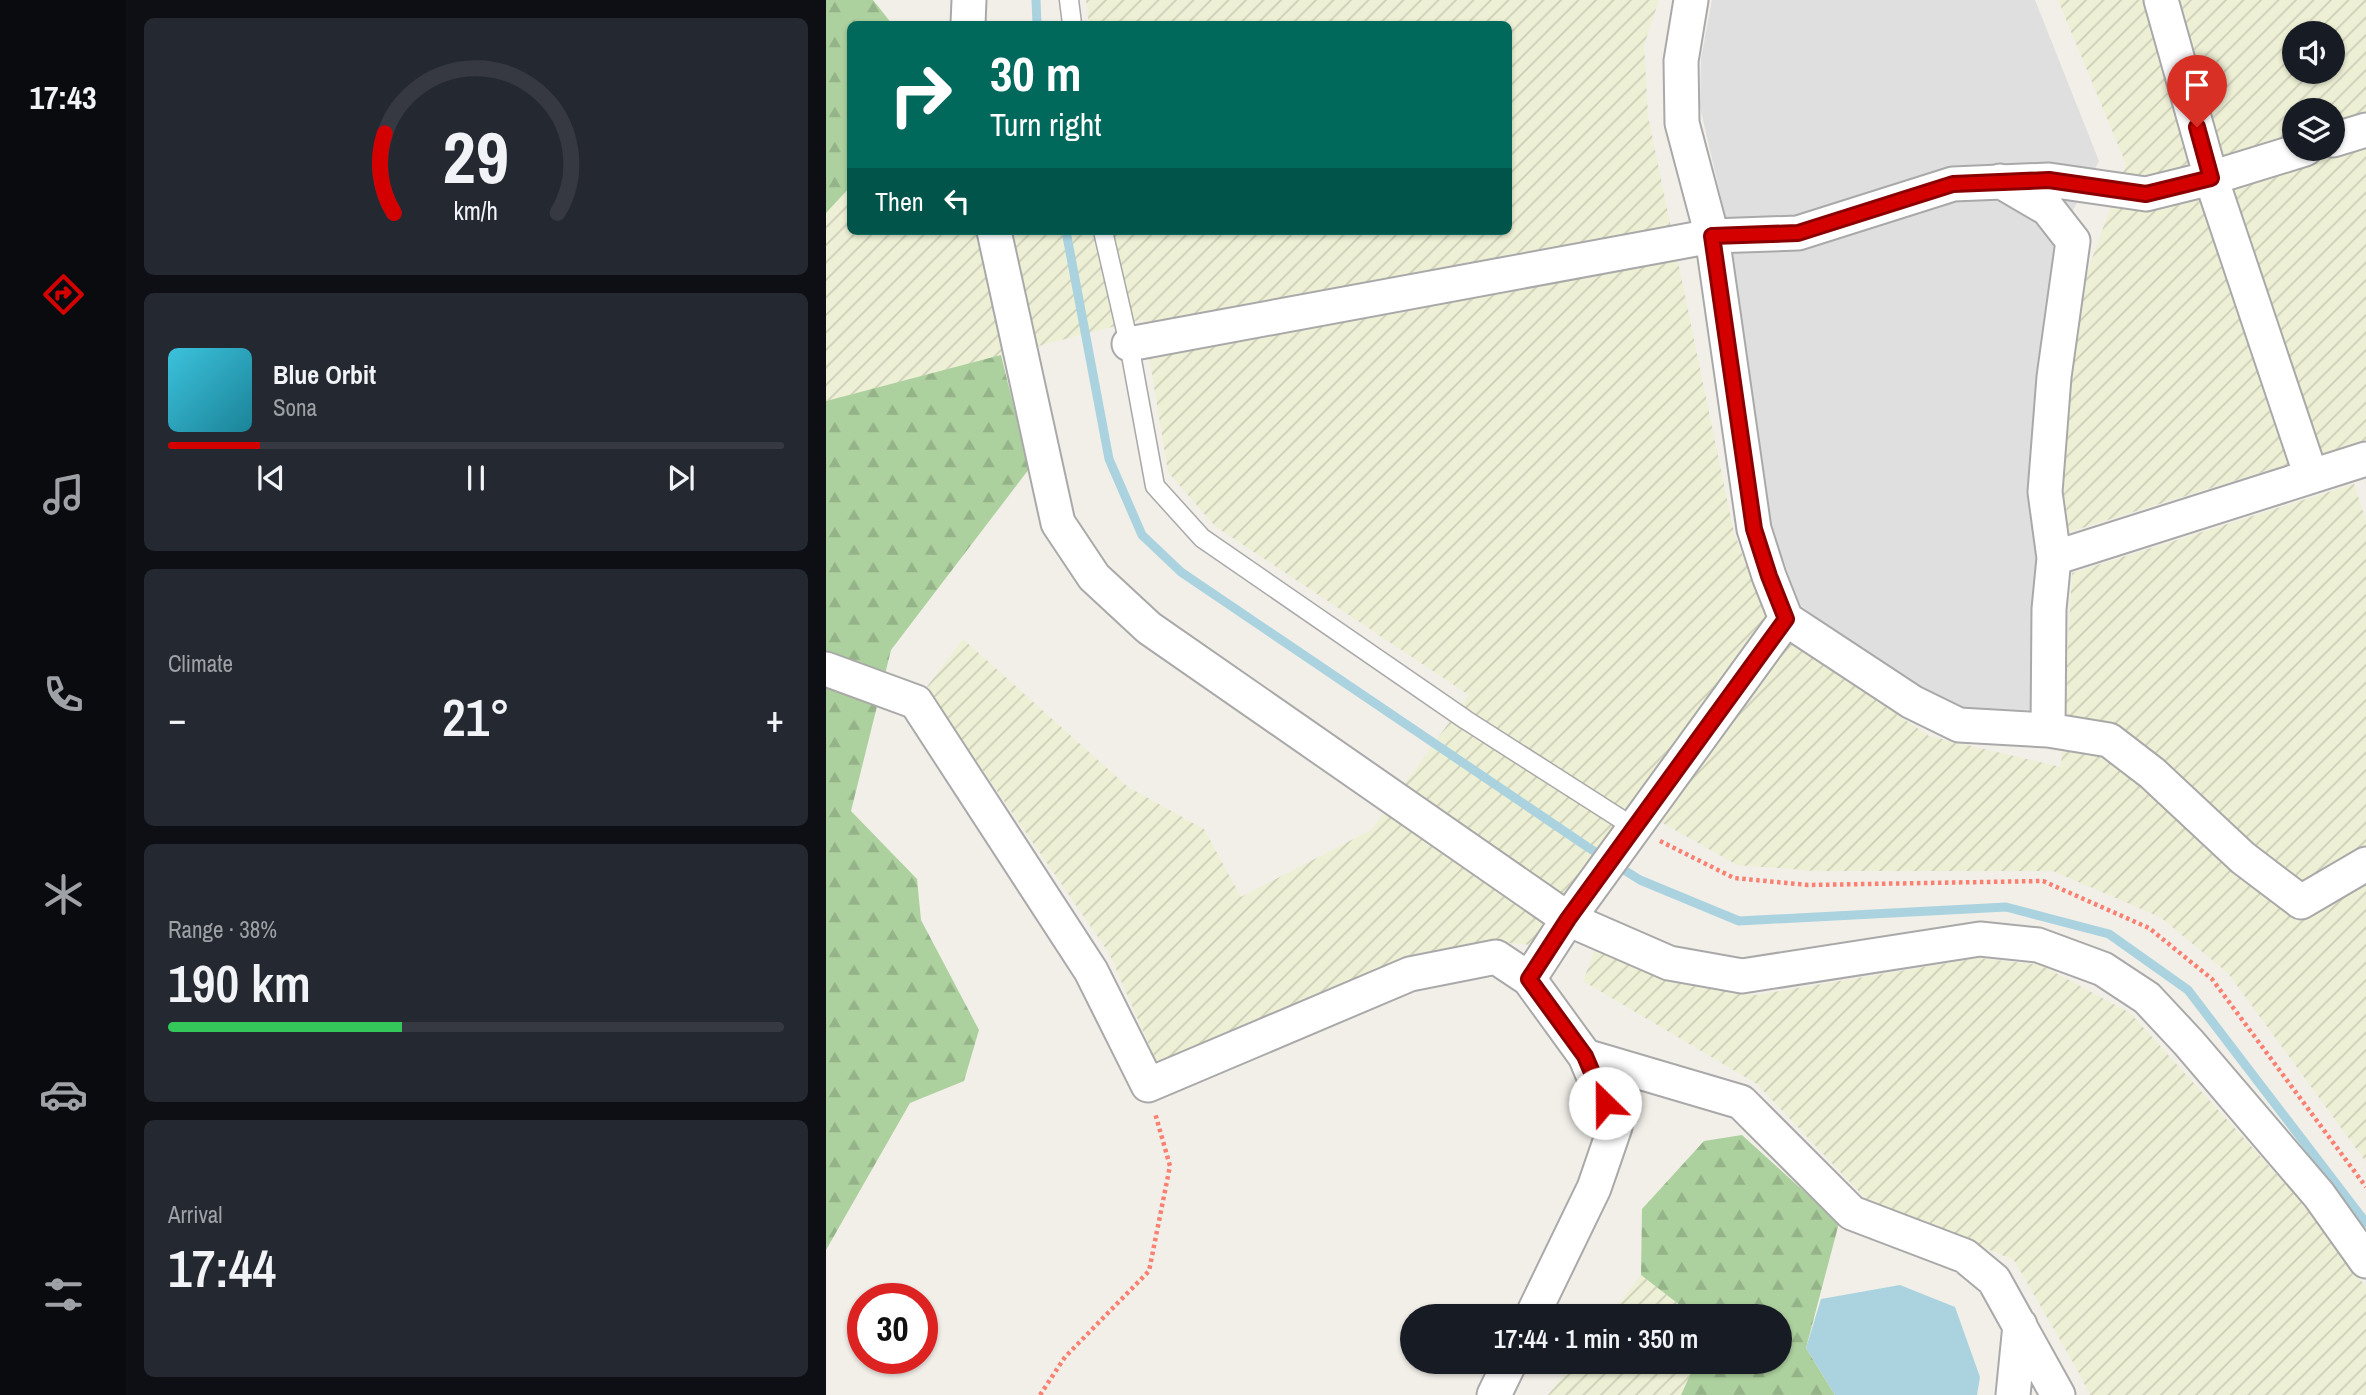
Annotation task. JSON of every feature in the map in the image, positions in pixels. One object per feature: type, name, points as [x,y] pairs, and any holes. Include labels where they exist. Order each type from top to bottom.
[{"type":"street","points":[[968,21],[969,0]]},
{"type":"street","points":[[1691,0],[1681,61],[1682,123],[1712,236],[1754,529],[1786,619],[1912,702],[1959,725],[2048,730],[2109,740],[2152,773],[2243,858],[2301,902],[2366,864]]},
{"type":"street","points":[[2161,0],[2211,178],[2311,476]]},
{"type":"street","points":[[2345,136],[2366,130]]},
{"type":"street","points":[[1129,344],[1712,236],[1798,233],[1953,184],[2049,180],[2146,194],[2282,156]]},
{"type":"street","points":[[2000,181],[2048,209],[2073,241],[2054,377],[2045,492],[2054,558],[2049,609],[2048,730]]},
{"type":"street","points":[[995,235],[1058,523],[1094,576],[1149,628],[1568,919],[1669,963],[1742,976],[1980,939],[2038,944],[2103,969],[2147,998],[2189,1044],[2319,1195],[2366,1261]]},
{"type":"street","points":[[2054,558],[2366,459]]},
{"type":"street","points":[[1529,979],[1568,919],[1786,619]]},
{"type":"street","points":[[826,669],[916,702],[1091,971],[1148,1085],[1410,974],[1496,957],[1529,979],[1585,1056],[1615,1127],[1594,1188],[1538,1304]]},
{"type":"street","points":[[1585,1056],[1741,1102],[1852,1213],[1965,1256],[1994,1280],[2058,1395]]},
{"type":"street","points":[[2012,1395],[2020,1325]]},
{"type":"street","points":[[1494,1395],[1504,1374]]},
{"type":"lane","points":[[1069,0],[1072,21]]},
{"type":"lane","points":[[1104,235],[1129,344],[1155,486],[1202,538],[1630,835]]},
{"type":"path","points":[[1040,1395],[1065,1357],[1149,1271],[1170,1166],[1148,1085]]},
{"type":"shaded area","points":[[1712,0],[2035,0],[2099,161],[2055,244],[2030,482],[2041,560],[2034,710],[1958,709],[1917,688],[1801,606],[1768,524],[1725,215],[1700,107],[1701,58]]},
{"type":"green space","points":[[826,0],[873,0],[890,21],[847,21],[847,190],[826,213]]},
{"type":"green space","points":[[1086,0],[1659,0],[1644,45],[1648,116],[1734,533],[1767,616],[1535,945],[1495,942],[1410,955],[1157,1063],[1109,953],[926,688],[963,639],[1128,787],[1204,829],[1241,897],[1371,830],[1469,695],[1215,526],[1168,472],[1143,319],[826,401],[826,213],[847,190],[847,235],[1512,235],[1512,21],[1089,21]]},
{"type":"green space","points":[[2058,0],[2366,0],[2366,440],[2069,532],[2062,484],[2078,298],[2126,164]]},
{"type":"green space","points":[[1001,355],[1029,469],[891,650],[851,811],[917,879],[921,920],[979,1030],[964,1081],[910,1103],[826,1250],[826,401]]},
{"type":"green space","points":[[2354,484],[2366,521],[2366,1162],[2228,973],[2160,917],[2053,871],[1816,871],[1737,865],[1661,822],[1790,642],[1929,736],[2061,767],[2072,573]]},
{"type":"green space","points":[[1597,945],[1671,980],[1756,995],[1978,958],[2041,965],[2130,1013],[2301,1201],[2366,1287],[2366,1395],[2090,1395],[2014,1260],[1867,1200],[1757,1084],[1583,981]]},
{"type":"green space","points":[[1742,1135],[1839,1223],[1806,1348],[1835,1395],[1681,1395],[1691,1374],[1792,1374],[1792,1304],[1678,1304],[1641,1275],[1642,1209],[1704,1141]]},
{"type":"green space","points":[[1641,1275],[1678,1304],[1618,1304]]},
{"type":"green space","points":[[1565,1374],[1691,1374],[1681,1395],[1548,1395]]},
{"type":"water","points":[[1900,1285],[1955,1307],[1980,1377],[1977,1395],[1835,1395],[1806,1348],[1821,1299]]},
{"type":"waterway","points":[[1036,0],[1037,21]]},
{"type":"waterway","points":[[1067,235],[1109,459],[1142,535],[1181,572],[1640,880],[1739,921],[2006,907],[2109,934],[2188,990],[2366,1223]]},
{"type":"route","points":[[1605,1103],[1585,1056],[1529,979],[1568,919],[1786,619],[1754,529],[1712,236],[1798,233],[1953,184],[2049,180],[2146,194],[2211,178],[2197,127]]}]
